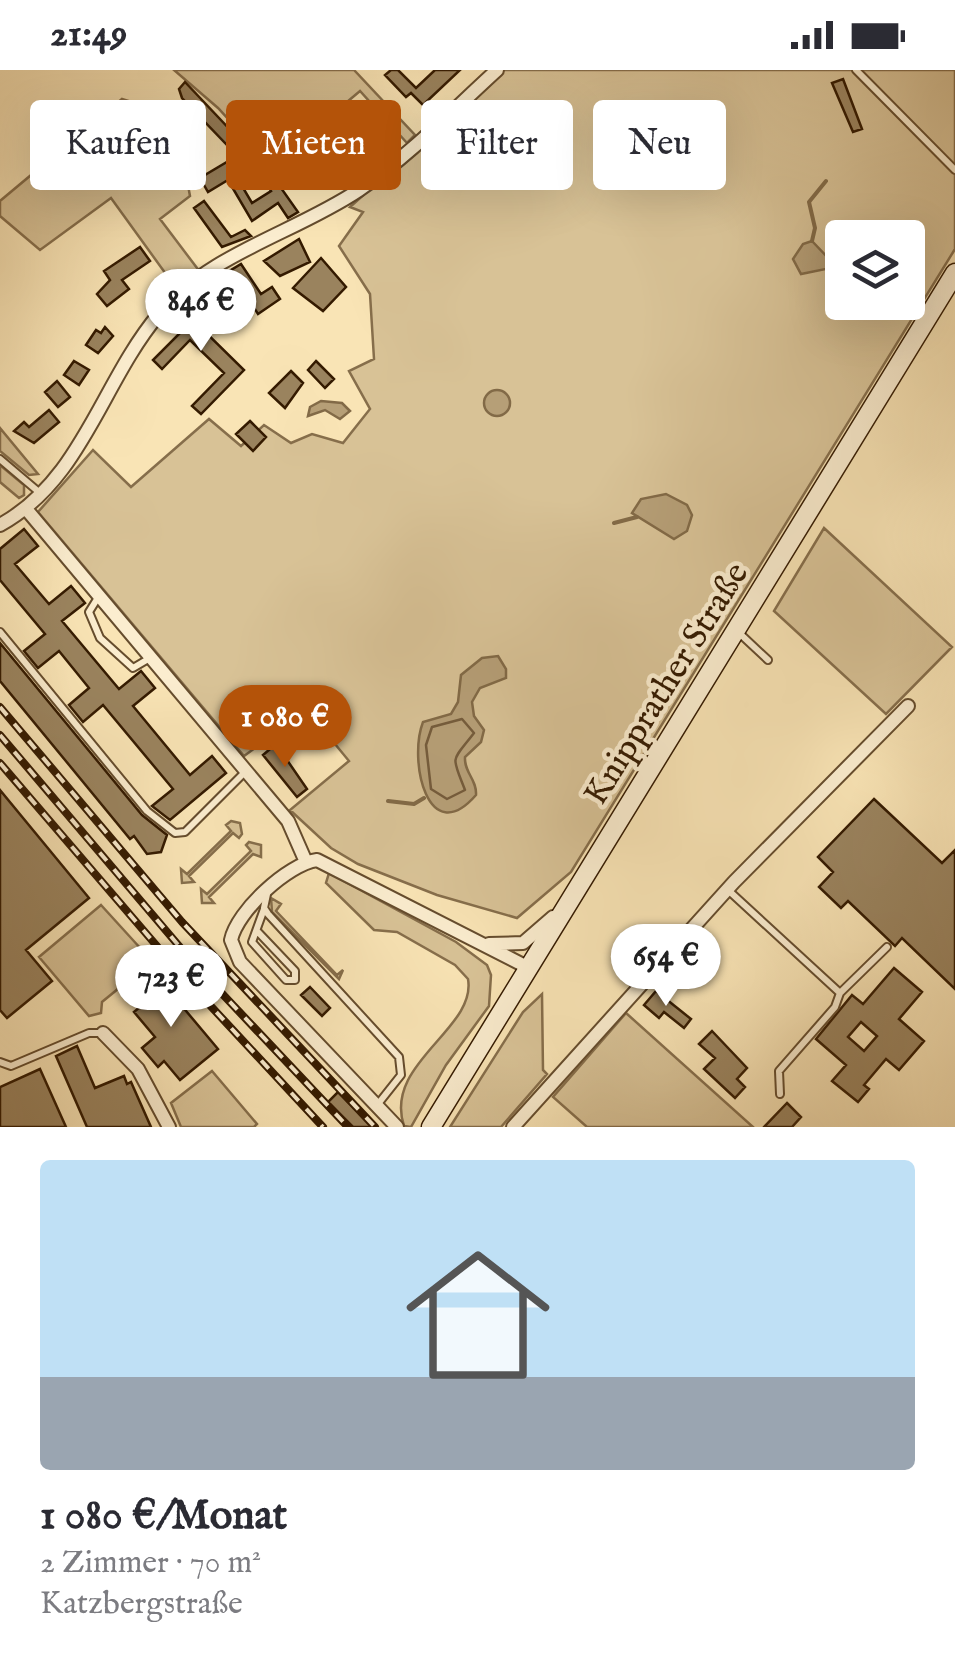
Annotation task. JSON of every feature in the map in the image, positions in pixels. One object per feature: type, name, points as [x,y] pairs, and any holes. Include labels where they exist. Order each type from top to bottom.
[{"type":"main road","name":"Knipprather Straße","points":[[431,1127],[955,273]]},
{"type":"street","points":[[0,524],[27,510],[74,456],[158,314],[242,253],[362,188],[497,70]]},
{"type":"street","points":[[27,510],[288,822],[306,862]]},
{"type":"street","points":[[513,1127],[727,889],[908,706]]},
{"type":"street","points":[[397,1127],[233,950],[236,926],[267,893],[306,862],[329,866],[376,894],[529,968]]},
{"type":"street","points":[[476,942],[513,946],[522,943],[571,899]]},
{"type":"street","points":[[104,1034],[138,1069],[169,1127]]},
{"type":"lane","points":[[856,70],[955,170]]},
{"type":"lane","points":[[0,458],[41,494]]},
{"type":"lane","points":[[99,596],[90,618],[110,650],[133,668],[151,658]]},
{"type":"lane","points":[[736,630],[768,660]]},
{"type":"lane","points":[[0,632],[148,811],[175,833],[185,832],[246,771]]},
{"type":"lane","points":[[727,889],[840,993]]},
{"type":"lane","points":[[257,931],[296,972],[295,980],[286,980],[254,946],[257,931],[264,908],[267,893]]},
{"type":"lane","points":[[264,908],[402,1065],[395,1086],[378,1104]]},
{"type":"lane","points":[[780,1094],[779,1071],[835,1007],[840,993],[888,947]]},
{"type":"lane","points":[[0,1062],[10,1066],[89,1033],[104,1034]]},
{"type":"shaded area","points":[[174,70],[354,70],[382,100],[368,100],[360,91],[349,100],[226,100],[226,117]]},
{"type":"shaded area","points":[[503,70],[955,70],[955,249],[925,298],[925,220],[825,220],[825,320],[911,320],[571,872],[517,918],[437,895],[358,864],[331,848],[290,810],[349,761],[307,710],[244,756],[38,512],[93,450],[131,487],[209,419],[241,446],[264,425],[291,443],[312,434],[343,443],[370,409],[349,371],[374,359],[370,294],[339,246],[363,212],[350,207],[369,190],[401,190],[401,161],[421,143],[421,190],[573,190],[573,100],[469,100]]},
{"type":"shaded area","points":[[401,120],[415,135],[407,143],[401,136]]},
{"type":"shaded area","points":[[30,176],[30,190],[189,190],[190,196],[160,219],[200,272],[176,288],[111,198],[40,250],[0,216],[0,201]]},
{"type":"shaded area","points":[[0,428],[38,474],[29,475],[0,451]]},
{"type":"shaded area","points":[[0,465],[24,485],[24,495],[19,498],[0,482]]},
{"type":"shaded area","points":[[824,528],[952,647],[886,714],[774,611]]},
{"type":"shaded area","points":[[231,821],[240,823],[239,838],[233,833],[189,876],[194,882],[182,883],[181,869],[187,874],[231,831],[226,825]]},
{"type":"shaded area","points":[[246,845],[261,845],[261,857],[253,854],[209,897],[214,903],[202,903],[201,889],[207,894],[251,851]]},
{"type":"shaded area","points":[[329,873],[456,942],[487,965],[491,975],[489,1006],[446,1065],[411,1127],[404,1126],[401,1104],[406,1083],[459,1014],[467,997],[468,979],[455,965],[397,932],[374,930],[326,883]]},
{"type":"shaded area","points":[[271,898],[281,904],[276,911],[337,975],[343,970],[339,979],[272,912]]},
{"type":"shaded area","points":[[101,905],[152,961],[102,1002],[101,1013],[89,1016],[39,957]]},
{"type":"shaded area","points":[[542,994],[543,1070],[547,1074],[501,1127],[450,1127],[523,1012]]},
{"type":"shaded area","points":[[626,1013],[753,1127],[587,1127],[553,1097]]},
{"type":"shaded area","points":[[212,1071],[257,1124],[254,1127],[181,1127],[171,1103]]},
{"type":"water","points":[[812,241],[825,255],[825,269],[801,274],[793,259],[803,244]]},
{"type":"water","points":[[497,390],[506,394],[510,403],[506,412],[497,416],[488,412],[484,403],[488,394]]},
{"type":"water","points":[[321,401],[342,403],[350,411],[340,419],[325,410],[308,416],[310,407]]},
{"type":"water","points":[[666,494],[687,505],[692,515],[687,531],[674,539],[632,513],[641,499]]},
{"type":"water","points":[[498,656],[506,669],[506,678],[480,688],[472,702],[474,716],[484,730],[481,742],[465,757],[476,795],[459,809],[445,812],[434,806],[421,777],[418,758],[423,722],[451,714],[458,702],[461,675],[482,658]]},
{"type":"building","points":[[398,70],[416,88],[435,70],[460,70],[421,103],[411,93],[406,97],[385,75]]},
{"type":"building","points":[[843,79],[862,129],[853,132],[832,83]]},
{"type":"building","points":[[185,82],[202,100],[184,100],[179,89]]},
{"type":"building","points":[[206,104],[226,125],[226,144],[206,123]]},
{"type":"building","points":[[226,163],[226,181],[208,192],[206,174]]},
{"type":"building","points":[[234,190],[244,190],[252,203],[270,190],[282,190],[298,212],[288,218],[278,203],[252,221]]},
{"type":"building","points":[[204,201],[231,237],[245,230],[251,236],[222,247],[194,208]]},
{"type":"building","points":[[299,239],[310,262],[280,276],[264,261]]},
{"type":"building","points":[[140,247],[150,261],[122,280],[129,289],[107,306],[97,294],[110,280],[104,271]]},
{"type":"building","points":[[321,258],[346,287],[323,311],[293,288]]},
{"type":"building","points":[[241,264],[261,294],[272,287],[280,299],[258,314],[240,286],[222,294],[213,281]]},
{"type":"building","points":[[187,300],[200,312],[193,320],[244,370],[201,414],[192,406],[224,373],[190,340],[162,369],[153,360],[185,328],[172,315]]},
{"type":"building","points":[[105,327],[113,336],[98,353],[86,345],[96,330],[101,333]]},
{"type":"building","points":[[74,361],[89,370],[79,385],[64,375]]},
{"type":"building","points":[[316,361],[334,379],[325,388],[308,370]]},
{"type":"building","points":[[291,371],[303,383],[285,408],[269,393]]},
{"type":"building","points":[[57,381],[70,397],[58,407],[45,392]]},
{"type":"building","points":[[49,410],[59,422],[34,443],[14,431],[24,422],[29,427]]},
{"type":"building","points":[[250,421],[266,437],[253,451],[236,434]]},
{"type":"building","points":[[24,529],[38,546],[15,564],[49,604],[71,586],[85,603],[62,621],[119,689],[141,671],[155,688],[133,706],[190,775],[212,756],[226,773],[170,820],[152,806],[173,789],[103,705],[83,722],[69,705],[89,688],[59,651],[38,668],[24,651],[45,634],[0,580],[0,549]]},
{"type":"building","points":[[0,643],[142,815],[167,835],[161,852],[147,854],[134,836],[130,839],[0,681]]},
{"type":"building","points":[[276,744],[307,789],[297,797],[263,755]]},
{"type":"building","points":[[0,790],[89,898],[26,950],[52,981],[7,1018],[0,1010]]},
{"type":"building","points":[[874,799],[942,863],[955,850],[955,989],[902,938],[895,946],[848,901],[841,908],[819,887],[833,872],[818,857]]},
{"type":"building","points":[[693,950],[707,963],[694,981],[678,966]]},
{"type":"building","points":[[894,968],[922,992],[899,1019],[924,1041],[899,1070],[886,1059],[864,1085],[869,1089],[858,1102],[832,1081],[846,1065],[816,1039],[852,995],[863,1004]],"holes":[[[861,1022],[877,1036],[864,1051],[848,1037]]]},
{"type":"building","points":[[155,974],[218,1049],[180,1080],[164,1061],[158,1067],[142,1048],[155,1037],[134,1012],[140,1007],[130,994]]},
{"type":"building","points":[[310,987],[330,1008],[322,1016],[301,995]]},
{"type":"building","points":[[656,991],[691,1019],[684,1028],[664,1012],[659,1018],[644,1005]]},
{"type":"building","points":[[712,1031],[747,1068],[737,1079],[745,1087],[735,1098],[704,1069],[715,1058],[699,1044]]},
{"type":"building","points":[[77,1046],[95,1088],[124,1076],[127,1084],[131,1082],[151,1127],[87,1127],[56,1056]]},
{"type":"building","points":[[40,1069],[66,1127],[0,1127],[0,1087]]},
{"type":"building","points":[[338,1092],[373,1127],[353,1127],[328,1102]]},
{"type":"building","points":[[787,1103],[801,1117],[792,1127],[764,1127]]},
{"type":"waterway","points":[[812,241],[815,228],[809,202],[826,181]]},
{"type":"waterway","points":[[614,523],[637,517]]},
{"type":"waterway","points":[[388,801],[414,804],[424,798]]},
{"type":"railway","points":[[0,707],[182,922],[375,1127]]},
{"type":"railway","points":[[0,735],[196,966],[348,1127]]},
{"type":"railway","points":[[0,763],[180,973],[323,1127]]}]
